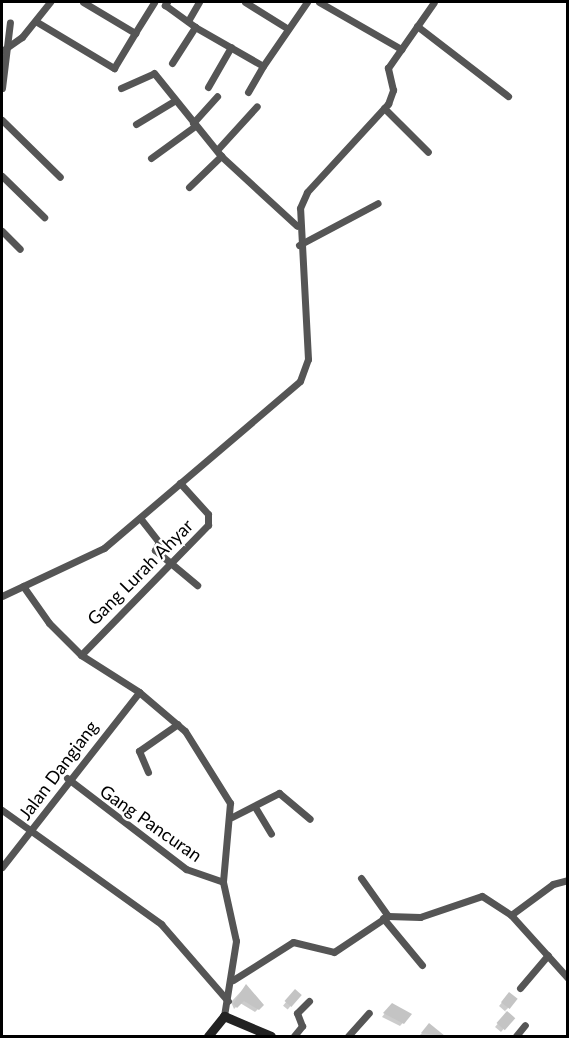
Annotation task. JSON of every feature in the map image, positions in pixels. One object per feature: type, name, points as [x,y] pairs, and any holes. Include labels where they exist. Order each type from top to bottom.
[{"type":"street","points":[[2,51],[37,22],[50,2]]},
{"type":"street","points":[[83,2],[135,33]]},
{"type":"street","points":[[37,22],[114,68],[154,2]]},
{"type":"street","points":[[188,21],[199,2]]},
{"type":"street","points":[[245,2],[285,27]]},
{"type":"street","points":[[248,92],[285,27],[307,2]]},
{"type":"street","points":[[319,2],[401,49]]},
{"type":"street","points":[[2,596],[104,548],[304,375],[308,359],[297,226],[307,192],[384,108],[393,90],[388,68],[434,2]]},
{"type":"street","points":[[164,3],[195,27],[263,66]]},
{"type":"street","points":[[2,32],[10,22],[2,51],[2,88]]},
{"type":"street","points":[[417,26],[508,96]]},
{"type":"street","points":[[172,63],[195,27]]},
{"type":"street","points":[[208,87],[231,47]]},
{"type":"street","points":[[121,88],[154,73],[174,101],[219,153],[297,226]]},
{"type":"street","points":[[151,158],[194,124],[217,96]]},
{"type":"street","points":[[136,124],[174,101]]},
{"type":"street","points":[[189,187],[256,106]]},
{"type":"street","points":[[384,108],[428,152]]},
{"type":"street","points":[[2,120],[60,177]]},
{"type":"street","points":[[2,176],[44,217]]},
{"type":"street","points":[[299,245],[378,203]]},
{"type":"street","points":[[2,231],[20,249]]},
{"type":"street","name":"Gang Lurah Ahyar","points":[[81,655],[210,520],[180,483]]},
{"type":"street","points":[[140,518],[159,542],[155,550],[197,585]]},
{"type":"street","points":[[23,586],[49,623],[81,655],[139,692],[178,724],[216,776],[232,817],[223,882],[236,941],[233,980],[224,1016],[208,1036]]},
{"type":"street","name":"Jalan Dangiang","points":[[2,867],[30,832],[67,778],[139,692]]},
{"type":"street","points":[[148,772],[139,751],[178,724]]},
{"type":"street","name":"Gang Pancuran","points":[[67,778],[186,869],[223,882]]},
{"type":"street","points":[[232,817],[284,793],[310,819]]},
{"type":"street","points":[[255,807],[271,834]]},
{"type":"street","points":[[2,810],[161,924],[228,1001]]},
{"type":"street","points":[[361,878],[385,917],[422,965]]},
{"type":"street","points":[[511,915],[565,884]]},
{"type":"street","points":[[233,980],[293,942],[334,952],[385,917],[420,917],[482,896],[511,915],[567,978]]},
{"type":"street","points":[[520,988],[548,955]]},
{"type":"street","points":[[294,1036],[302,1026],[296,1014],[309,1001]]},
{"type":"street","points":[[348,1036],[369,1013]]},
{"type":"street","points":[[224,1016],[271,1036]]},
{"type":"street","points":[[516,1036],[525,1025]]},
{"type":"building","points":[[246,984],[264,1005],[259,1010],[244,1001],[237,1008],[233,1004]]},
{"type":"building","points":[[295,989],[302,995],[291,1007],[285,1001]]},
{"type":"building","points":[[509,992],[518,999],[510,1009],[501,1002]]},
{"type":"building","points":[[392,1003],[412,1014],[404,1024],[383,1013]]},
{"type":"building","points":[[507,1011],[515,1018],[505,1030],[497,1023]]},
{"type":"building","points":[[429,1023],[445,1036],[421,1033]]}]
